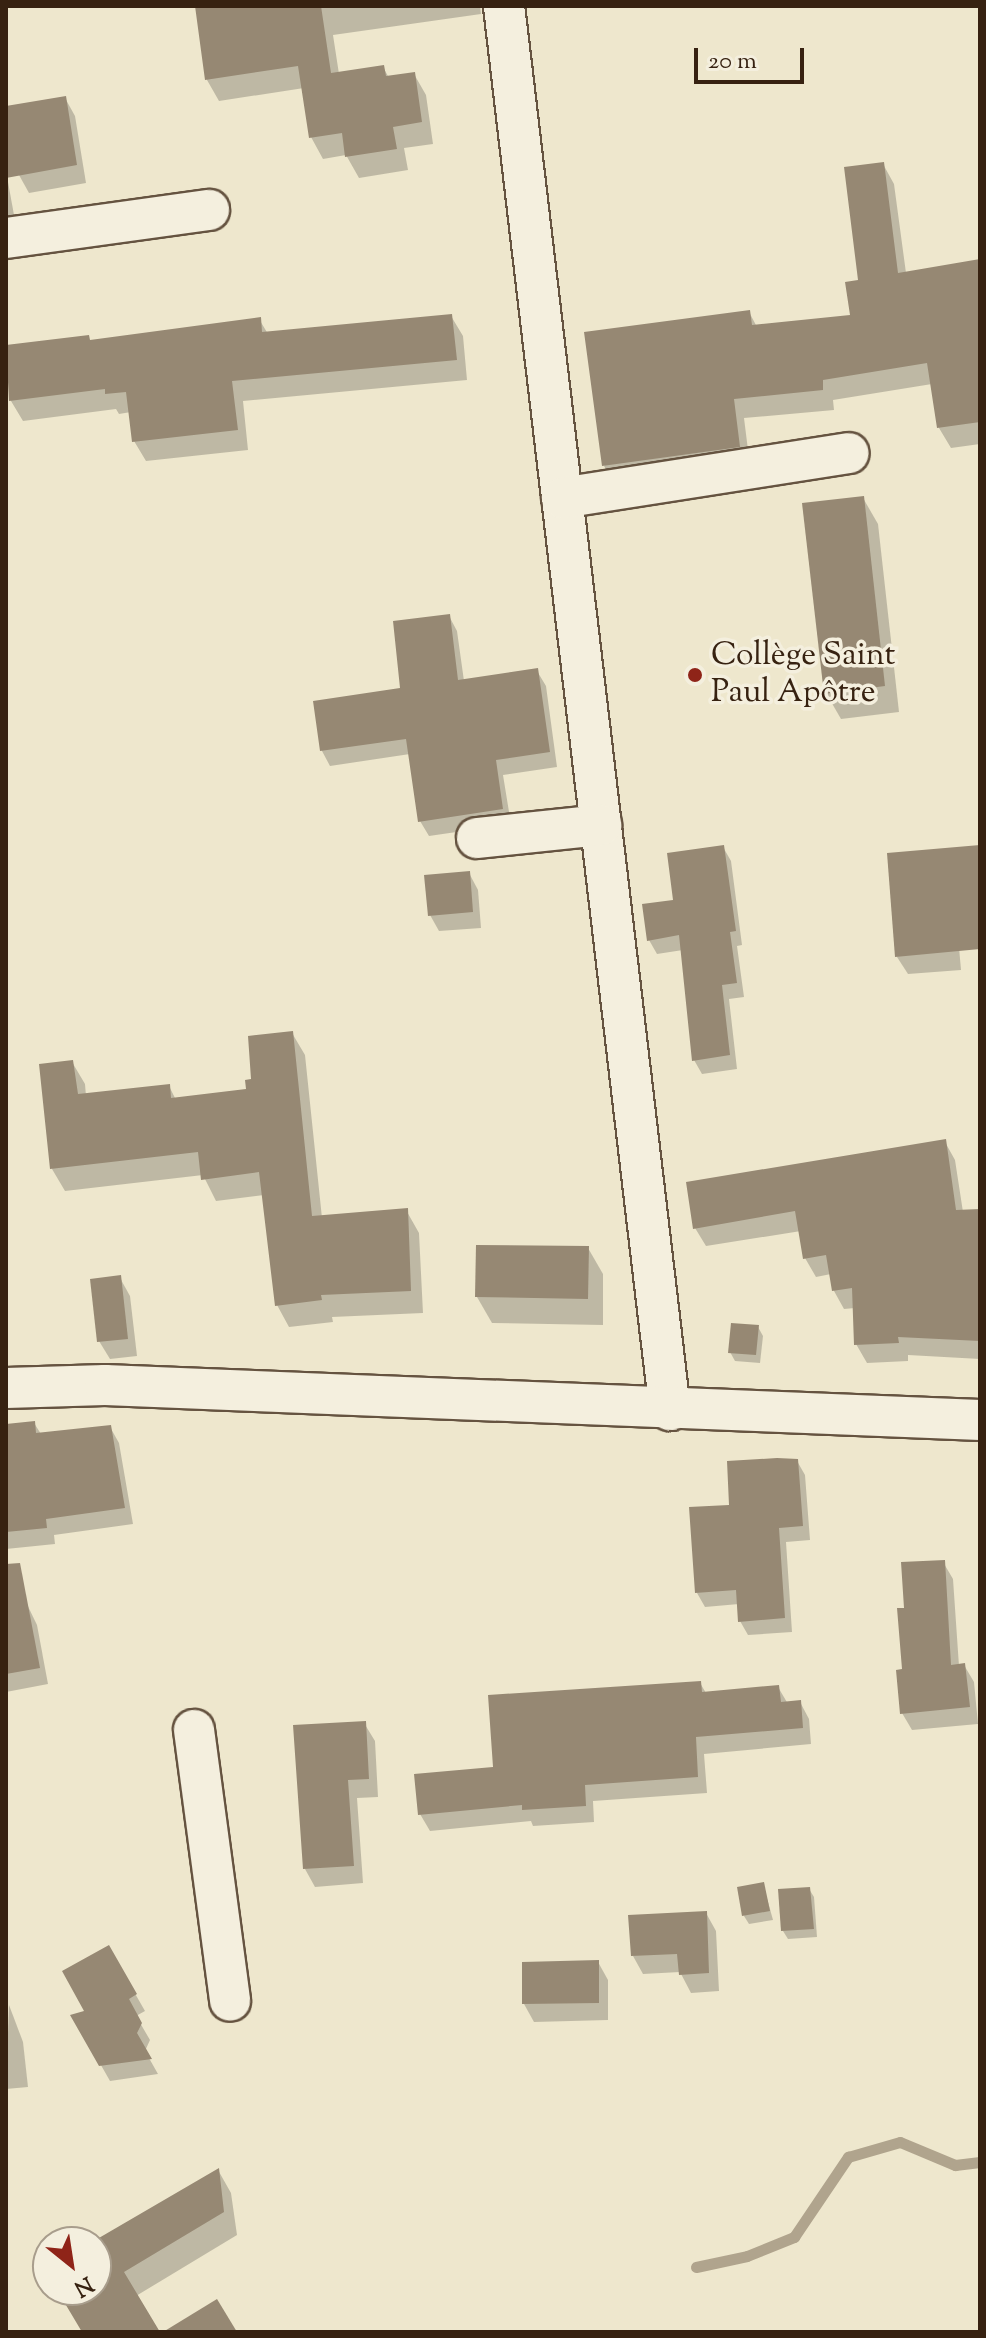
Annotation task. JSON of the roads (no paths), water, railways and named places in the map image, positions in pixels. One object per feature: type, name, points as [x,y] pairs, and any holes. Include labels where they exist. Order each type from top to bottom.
[{"type":"street","points":[[504,6],[670,1410]]},
{"type":"street","points":[[6,238],[209,210]]},
{"type":"street","points":[[562,498],[848,453]]},
{"type":"street","points":[[477,838],[601,825]]},
{"type":"street","points":[[6,1388],[105,1385],[980,1420]]},
{"type":"street","points":[[194,1730],[230,2001]]},
{"type":"waterway","points":[[696,2267],[747,2256],[794,2237],[848,2157],[900,2142],[955,2165],[980,2162]]},
{"type":"place","name":"Collège Saint Paul Apôtre","points":[[695,675]]}]
